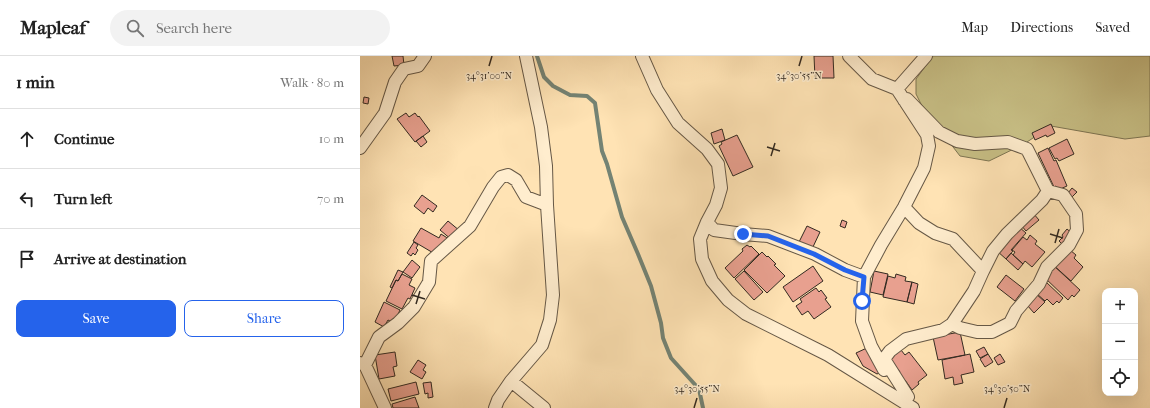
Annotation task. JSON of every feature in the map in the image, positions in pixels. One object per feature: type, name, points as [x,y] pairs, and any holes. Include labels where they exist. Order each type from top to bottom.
[{"type":"street","points":[[360,148],[385,113],[395,82],[404,69],[418,66],[425,56]]},
{"type":"street","points":[[495,408],[498,400],[511,381],[542,345],[550,320],[552,295],[546,166],[541,127],[526,56]]},
{"type":"street","points":[[642,56],[657,90],[678,123],[707,149],[718,164],[721,188],[716,205],[700,239],[702,259],[712,281],[728,300],[746,314],[828,355],[909,403]]},
{"type":"street","points":[[849,56],[872,79],[897,89],[927,135],[930,146],[924,168],[904,207],[880,245],[864,277],[862,321],[871,346],[882,365],[888,380],[909,403]]},
{"type":"street","points":[[897,89],[926,56]]},
{"type":"street","points":[[904,100],[907,98],[940,132],[957,141],[975,144],[1008,142],[1027,148],[1048,191],[1063,195],[1076,214],[1077,230],[1069,245],[1047,266],[1039,284],[1016,311],[1010,323],[992,332],[977,332],[960,328],[952,324]]},
{"type":"street","points":[[385,408],[362,364],[379,337],[398,323],[414,306],[428,282],[431,261],[470,226],[493,187],[501,177],[508,175],[516,180],[526,197],[547,205]]},
{"type":"street","points":[[909,403],[884,359],[890,351],[906,339],[943,330],[952,324],[974,291],[993,251],[1007,234],[1042,200],[1048,191]]},
{"type":"street","points":[[904,207],[920,223],[935,233],[953,239],[983,271]]},
{"type":"street","points":[[707,222],[714,230],[768,236],[814,254],[845,270],[864,277]]},
{"type":"street","points":[[511,381],[544,408]]},
{"type":"shaded area","points":[[933,56],[1150,56],[1150,136],[1125,139],[1051,126],[1024,144],[989,161],[960,156],[923,108],[916,94],[916,79]]},
{"type":"building","points":[[392,56],[403,56],[404,65],[394,66]]},
{"type":"building","points":[[814,56],[833,56],[834,78],[815,78]]},
{"type":"building","points":[[364,97],[369,98],[368,104],[363,103]]},
{"type":"building","points":[[406,113],[409,117],[415,113],[418,117],[419,116],[430,131],[415,142],[397,119]]},
{"type":"building","points":[[1051,124],[1055,133],[1035,140],[1032,133]]},
{"type":"building","points":[[722,129],[725,140],[714,144],[711,133]]},
{"type":"building","points":[[737,135],[753,167],[733,176],[719,146],[722,144],[721,142]]},
{"type":"building","points":[[423,136],[427,142],[421,147],[416,141]]},
{"type":"building","points":[[1067,139],[1074,154],[1059,161],[1057,158],[1055,159],[1049,148]]},
{"type":"building","points":[[1048,148],[1054,161],[1056,160],[1067,186],[1058,190],[1056,186],[1054,187],[1038,153]]},
{"type":"building","points":[[1072,188],[1077,192],[1072,197],[1068,193]]},
{"type":"building","points":[[422,195],[437,206],[433,212],[428,208],[424,214],[414,206]]},
{"type":"building","points":[[1033,213],[1039,220],[1026,231],[1021,225]]},
{"type":"building","points":[[842,220],[847,222],[845,228],[840,226]]},
{"type":"building","points":[[448,221],[460,231],[452,240],[440,230]]},
{"type":"building","points":[[807,226],[820,232],[812,249],[799,242]]},
{"type":"building","points":[[1019,227],[1026,233],[1011,250],[1013,251],[1006,259],[997,251]]},
{"type":"building","points":[[421,228],[439,238],[441,234],[449,239],[435,254],[413,241]]},
{"type":"building","points":[[1067,229],[1074,235],[1065,247],[1059,241]]},
{"type":"building","points":[[1030,235],[1037,241],[1035,244],[1045,252],[1032,267],[1025,261],[1023,264],[1013,255],[1015,252],[1012,250],[1023,237],[1027,240]]},
{"type":"building","points":[[414,242],[418,245],[416,248],[418,250],[415,255],[413,253],[411,256],[407,253]]},
{"type":"building","points":[[747,245],[750,247],[751,246],[759,254],[734,278],[725,268],[743,251],[742,249]]},
{"type":"building","points":[[1070,250],[1076,255],[1074,258],[1083,267],[1071,281],[1050,262]]},
{"type":"building","points":[[762,252],[776,264],[774,265],[785,276],[767,293],[744,270]]},
{"type":"building","points":[[1011,253],[1023,264],[1018,270],[1006,259]]},
{"type":"building","points":[[412,260],[420,267],[412,278],[403,272]]},
{"type":"building","points":[[1053,265],[1080,290],[1074,297],[1072,295],[1068,300],[1043,276]]},
{"type":"building","points":[[813,266],[823,281],[793,302],[783,287]]},
{"type":"building","points":[[398,270],[403,272],[398,281],[396,280],[392,288],[390,287]]},
{"type":"building","points":[[744,271],[763,292],[754,300],[735,279]]},
{"type":"building","points":[[874,271],[888,274],[883,295],[870,292]]},
{"type":"building","points":[[402,274],[412,279],[409,285],[415,288],[410,299],[408,298],[402,309],[386,301],[396,280],[398,281]]},
{"type":"building","points":[[896,274],[906,277],[905,281],[912,282],[907,302],[883,297],[888,276],[895,278]]},
{"type":"building","points":[[1006,275],[1024,289],[1015,301],[997,287]]},
{"type":"building","points":[[912,282],[918,284],[914,304],[907,302]]},
{"type":"building","points":[[1046,282],[1063,298],[1059,303],[1057,301],[1053,305],[1047,299],[1045,301],[1036,293]]},
{"type":"building","points":[[816,288],[819,292],[821,290],[831,307],[814,319],[808,311],[802,315],[796,306],[802,302],[800,299]]},
{"type":"building","points":[[1035,293],[1045,302],[1034,313],[1027,305]]},
{"type":"building","points":[[384,302],[400,310],[394,323],[388,320],[384,327],[375,322]]},
{"type":"building","points":[[960,332],[965,355],[938,360],[933,337]]},
{"type":"building","points":[[869,347],[881,372],[877,374],[863,366],[856,353]]},
{"type":"building","points":[[984,347],[988,354],[980,358],[976,351]]},
{"type":"building","points":[[901,350],[905,355],[909,352],[927,375],[918,382],[919,384],[912,390],[905,380],[902,382],[896,374],[900,372],[890,359]]},
{"type":"building","points":[[395,352],[397,366],[393,367],[395,376],[379,379],[375,355]]},
{"type":"building","points":[[970,354],[974,372],[961,375],[963,383],[954,385],[953,377],[945,379],[942,360]]},
{"type":"building","points":[[988,354],[993,362],[985,367],[980,359]]},
{"type":"building","points":[[1000,354],[1005,362],[998,365],[994,358]]},
{"type":"building","points":[[418,360],[426,365],[423,370],[426,372],[422,379],[410,372]]},
{"type":"building","points":[[416,382],[419,394],[391,401],[388,389]]},
{"type":"building","points":[[431,382],[433,397],[428,398],[428,393],[425,394],[423,383]]},
{"type":"building","points":[[415,397],[419,408],[393,408],[392,404]]},
{"type":"waterway","points":[[537,56],[544,77],[553,86],[570,95],[587,96],[595,103],[602,151],[622,217],[651,286],[661,323],[663,338],[671,358],[699,389],[703,408]]},
{"type":"route","points":[[743,234],[768,236],[814,254],[845,270],[864,277],[862,301]]}]
